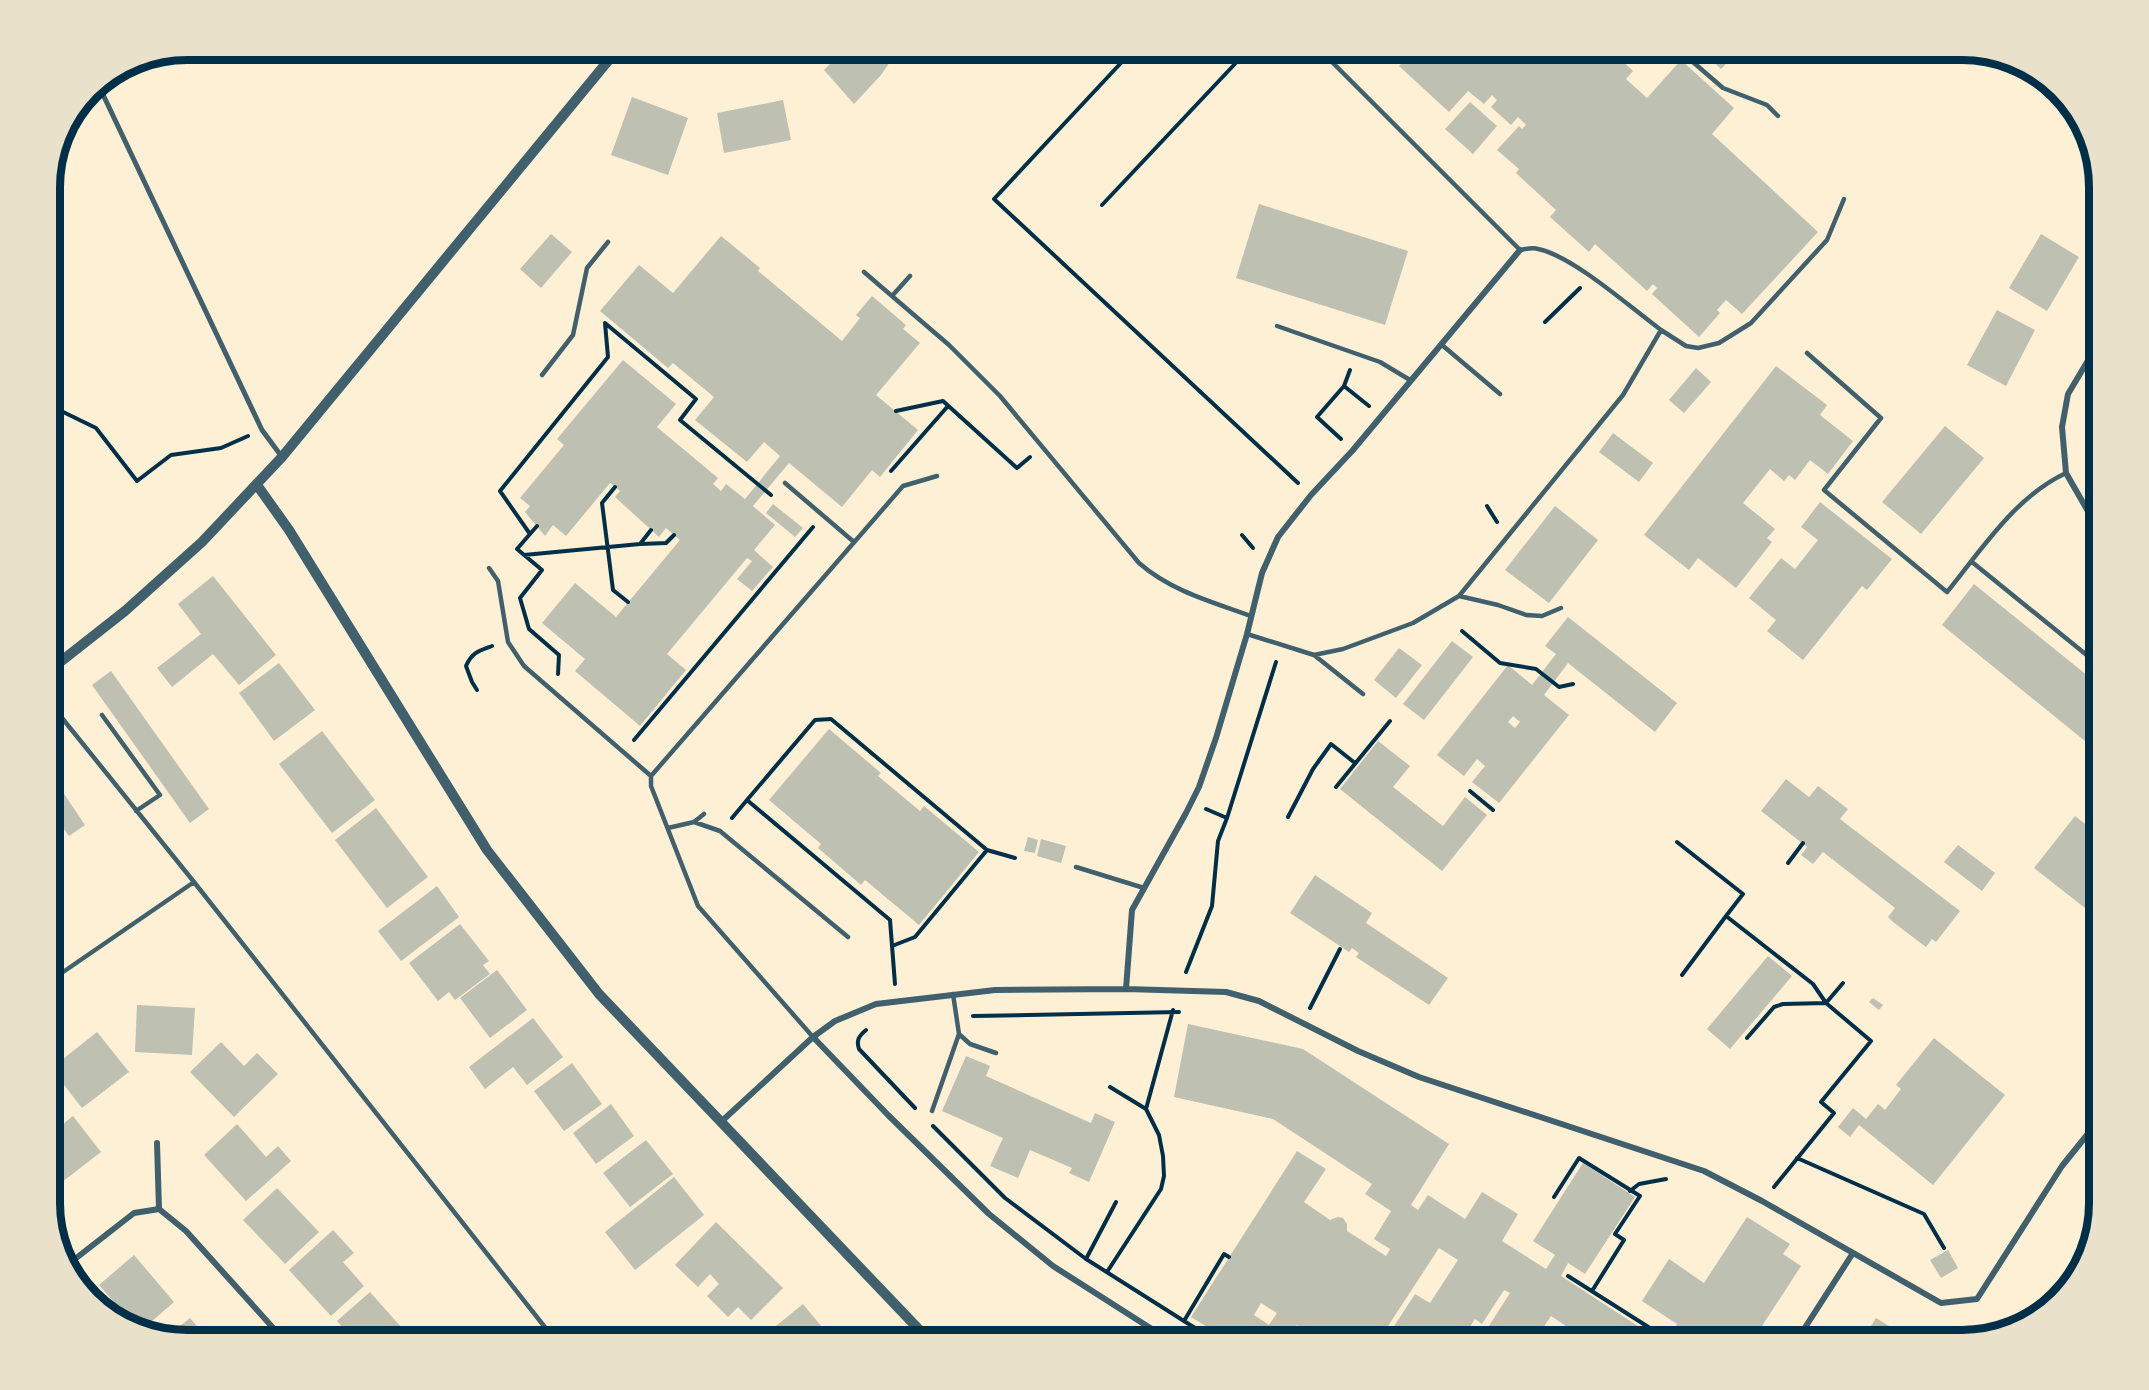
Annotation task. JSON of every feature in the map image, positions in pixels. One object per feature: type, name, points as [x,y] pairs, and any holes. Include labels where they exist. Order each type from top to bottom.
[{"type":"street","points":[[60,662],[125,611],[202,542],[282,457],[609,60]]},
{"type":"street","points":[[102,93],[262,429],[282,457]]},
{"type":"street","points":[[1126,989],[1132,910],[1192,802],[1216,738],[1247,634],[1262,573],[1278,537],[1311,495],[1353,450],[1520,250]]},
{"type":"street","points":[[2089,360],[2068,394],[2062,427],[2066,473],[2089,513]]},
{"type":"street","points":[[257,484],[290,530],[488,850],[599,994],[919,1330]]},
{"type":"street","points":[[722,1121],[813,1037],[835,1021],[876,1004],[995,990],[1126,989],[1226,992],[1260,1001],[1358,1052],[1419,1077],[1704,1171],[1941,1303],[1977,1299],[2062,1167],[2089,1134]]},
{"type":"street","points":[[813,1037],[888,1115],[989,1214],[1053,1266],[1152,1330]]},
{"type":"street","points":[[157,1143],[159,1209]]},
{"type":"street","points":[[74,1260],[134,1213],[159,1209],[186,1231],[274,1330]]},
{"type":"street","points":[[1804,1330],[1853,1252]]},
{"type":"lane","points":[[1331,60],[1520,250],[1537,248],[1564,260],[1686,346],[1698,348],[1719,343],[1751,323],[1827,240],[1844,199]]},
{"type":"lane","points":[[1691,60],[1723,88],[1767,105],[1778,116]]},
{"type":"lane","points":[[542,375],[573,335],[587,268],[608,242]]},
{"type":"lane","points":[[864,272],[949,345],[1000,396],[1139,563],[1156,577],[1185,592],[1251,616]]},
{"type":"lane","points":[[892,296],[910,276]]},
{"type":"lane","points":[[1277,326],[1380,362],[1410,380]]},
{"type":"lane","points":[[1314,655],[1343,649],[1413,623],[1459,596],[1623,395],[1661,330]]},
{"type":"lane","points":[[1442,345],[1500,394]]},
{"type":"lane","points":[[1807,353],[1881,418],[1824,490],[1947,592],[2014,510],[2051,481],[2066,473]]},
{"type":"lane","points":[[813,1037],[698,906],[651,786],[651,776],[903,486],[937,476]]},
{"type":"lane","points":[[785,483],[854,542]]},
{"type":"lane","points":[[1972,562],[2089,656]]},
{"type":"lane","points":[[489,568],[498,581],[508,642],[524,666],[651,776]]},
{"type":"lane","points":[[1459,596],[1489,602],[1526,615],[1542,616],[1561,608]]},
{"type":"lane","points":[[1247,634],[1314,655],[1363,694]]},
{"type":"lane","points":[[102,715],[160,795],[136,812]]},
{"type":"lane","points":[[60,716],[194,882],[546,1330]]},
{"type":"lane","points":[[668,828],[694,822],[704,814]]},
{"type":"lane","points":[[694,822],[720,831],[848,937]]},
{"type":"lane","points":[[1076,867],[1144,888]]},
{"type":"lane","points":[[60,974],[194,882]]},
{"type":"lane","points":[[932,1111],[959,1035],[953,994]]},
{"type":"lane","points":[[959,1035],[970,1044],[996,1053]]},
{"type":"path","points":[[1124,60],[994,199],[1311,495]]},
{"type":"path","points":[[1102,205],[1239,60]]},
{"type":"path","points":[[1545,322],[1591,277]]},
{"type":"path","points":[[530,534],[500,491],[608,357],[605,323],[696,399],[680,420],[777,499]]},
{"type":"path","points":[[1353,450],[1317,417],[1344,386],[1357,354]]},
{"type":"path","points":[[1344,386],[1380,415]]},
{"type":"path","points":[[896,411],[943,401],[1017,468],[1041,447]]},
{"type":"path","points":[[890,473],[948,405]]},
{"type":"path","points":[[60,410],[96,428],[137,481],[171,455],[221,448],[262,429]]},
{"type":"path","points":[[615,487],[602,503],[613,590],[628,602]]},
{"type":"path","points":[[633,740],[823,515]]},
{"type":"path","points":[[803,521],[812,528]]},
{"type":"path","points":[[537,526],[517,549],[542,570],[520,598],[529,629],[559,655],[558,676]]},
{"type":"path","points":[[640,544],[651,530]]},
{"type":"path","points":[[524,555],[666,543],[674,535]]},
{"type":"path","points":[[1461,631],[1500,663],[1536,669],[1559,687],[1573,684]]},
{"type":"path","points":[[477,690],[466,666],[470,657],[481,650],[508,642]]},
{"type":"path","points":[[1146,1108],[1172,1012],[1212,906],[1218,842],[1282,644]]},
{"type":"path","points":[[720,831],[814,720],[831,720],[987,850],[1015,858]]},
{"type":"path","points":[[1336,787],[1390,721]]},
{"type":"path","points":[[625,733],[662,765]]},
{"type":"path","points":[[1288,817],[1313,769],[1331,744],[1355,763]]},
{"type":"path","points":[[1470,791],[1493,810]]},
{"type":"path","points":[[747,800],[890,920],[896,1000]]},
{"type":"path","points":[[1192,802],[1227,818]]},
{"type":"path","points":[[1677,842],[1743,894],[1682,975]]},
{"type":"path","points":[[1788,863],[1803,843]]},
{"type":"path","points":[[892,946],[915,937],[987,850]]},
{"type":"path","points":[[1726,916],[1813,984],[1826,1003],[1871,1041],[1821,1102],[1834,1113],[1774,1186]]},
{"type":"path","points":[[1303,1022],[1340,950]]},
{"type":"path","points":[[1747,1038],[1774,1007],[1783,1004],[1826,1003],[1843,983]]},
{"type":"path","points":[[956,1016],[1179,1012]]},
{"type":"path","points":[[872,1027],[859,1036],[857,1042],[859,1049],[919,1113]]},
{"type":"path","points":[[1107,1272],[1161,1189],[1164,1176],[1164,1156],[1159,1135],[1146,1108],[1110,1087]]},
{"type":"path","points":[[928,1121],[1005,1198],[1086,1259],[1198,1330]]},
{"type":"path","points":[[1554,1197],[1579,1158],[1640,1196],[1615,1234],[1624,1240],[1592,1291]]},
{"type":"path","points":[[1797,1158],[1924,1214],[1944,1248]]},
{"type":"path","points":[[1086,1259],[1116,1202]]},
{"type":"path","points":[[1184,1321],[1224,1254],[1229,1257]]},
{"type":"path","points":[[1568,1276],[1653,1330]]},
{"type":"building","points":[[834,60],[891,60],[881,75],[854,104],[824,70]]},
{"type":"building","points":[[1405,60],[1621,60],[1633,71],[1626,79],[1647,98],[1681,60],[1734,108],[1712,134],[1818,232],[1742,314],[1726,300],[1717,310],[1720,313],[1699,337],[1652,294],[1657,288],[1653,284],[1647,291],[1595,244],[1589,252],[1550,217],[1556,210],[1516,173],[1519,169],[1497,150],[1519,126],[1522,129],[1526,125],[1518,117],[1511,125],[1491,107],[1497,100],[1492,95],[1484,104],[1468,91],[1449,112],[1399,66]]},
{"type":"building","points":[[1712,60],[1730,60],[1721,69]]},
{"type":"building","points":[[632,97],[688,118],[668,175],[611,155]]},
{"type":"building","points":[[783,100],[791,140],[724,153],[717,113]]},
{"type":"building","points":[[1470,102],[1497,126],[1473,154],[1445,129]]},
{"type":"building","points":[[1259,204],[1408,251],[1385,325],[1236,278]]},
{"type":"building","points":[[551,234],[572,252],[541,288],[520,269]]},
{"type":"building","points":[[2041,234],[2079,257],[2047,311],[2009,288]]},
{"type":"building","points":[[721,236],[760,268],[758,271],[842,341],[860,318],[856,315],[872,296],[906,325],[903,329],[920,343],[876,395],[918,430],[880,477],[872,470],[842,507],[789,463],[753,506],[775,525],[754,550],[773,567],[752,591],[737,579],[752,561],[747,558],[667,654],[686,670],[640,726],[575,671],[585,659],[542,623],[575,583],[616,617],[680,540],[666,528],[659,537],[615,497],[620,491],[610,483],[566,536],[553,525],[545,536],[525,512],[530,506],[520,498],[564,445],[557,439],[623,360],[676,404],[657,427],[718,478],[713,484],[721,491],[726,484],[745,499],[780,456],[764,442],[747,462],[695,420],[714,397],[673,363],[668,368],[600,311],[639,265],[673,293]]},
{"type":"building","points":[[1997,310],[2035,330],[2006,386],[1967,365]]},
{"type":"building","points":[[1776,366],[1827,405],[1820,415],[1853,441],[1828,474],[1810,460],[1795,480],[1789,475],[1784,481],[1770,469],[1743,503],[1775,529],[1767,538],[1772,542],[1736,588],[1698,558],[1689,570],[1644,535]]},
{"type":"building","points":[[1696,368],[1711,382],[1684,413],[1669,400]]},
{"type":"building","points":[[1945,426],[1984,458],[1921,534],[1882,502]]},
{"type":"building","points":[[1613,433],[1653,463],[1639,482],[1599,452]]},
{"type":"building","points":[[1820,502],[1892,559],[1867,590],[1862,586],[1803,660],[1767,631],[1776,620],[1749,598],[1781,558],[1795,569],[1818,540],[1801,527]]},
{"type":"building","points":[[773,504],[803,528],[795,537],[766,513]]},
{"type":"building","points":[[1555,506],[1598,540],[1549,603],[1505,570]]},
{"type":"building","points":[[213,576],[276,655],[239,685],[213,654],[172,687],[157,668],[201,634],[178,604]]},
{"type":"building","points":[[1974,584],[2089,677],[2089,744],[1942,625]]},
{"type":"building","points":[[1568,617],[1677,703],[1655,732],[1568,663],[1544,695],[1569,715],[1499,803],[1472,782],[1485,766],[1477,759],[1464,776],[1437,755],[1508,665],[1532,685],[1556,654],[1545,646]],"holes":[[[1513,716],[1520,722],[1515,728],[1508,722]]]},
{"type":"building","points":[[1452,641],[1473,657],[1424,720],[1403,704]]},
{"type":"building","points":[[1399,648],[1422,665],[1396,698],[1374,680]]},
{"type":"building","points":[[279,663],[315,710],[274,741],[239,693]]},
{"type":"building","points":[[111,671],[209,809],[190,823],[92,685]]},
{"type":"building","points":[[829,729],[881,773],[878,776],[920,811],[924,806],[979,852],[919,925],[865,880],[861,885],[818,848],[821,844],[769,800]]},
{"type":"building","points":[[322,731],[375,800],[332,833],[279,764]]},
{"type":"building","points":[[1378,741],[1410,766],[1393,787],[1443,826],[1465,797],[1487,815],[1442,871],[1340,789]]},
{"type":"building","points":[[1786,779],[1809,797],[1818,786],[1848,809],[1840,819],[1960,911],[1936,942],[1932,939],[1926,947],[1893,922],[1888,917],[1895,908],[1823,852],[1813,864],[1801,855],[1807,847],[1761,811]]},
{"type":"building","points":[[60,788],[85,825],[69,836],[60,824]]},
{"type":"building","points":[[376,808],[428,877],[387,908],[335,840]]},
{"type":"building","points":[[2075,816],[2089,827],[2089,911],[2034,868]]},
{"type":"building","points":[[1028,837],[1038,840],[1035,853],[1024,851]]},
{"type":"building","points":[[1041,839],[1066,846],[1061,863],[1037,856]]},
{"type":"building","points":[[1958,845],[1995,873],[1982,891],[1944,862]]},
{"type":"building","points":[[1315,875],[1372,913],[1366,923],[1448,978],[1429,1005],[1356,957],[1359,953],[1352,948],[1349,952],[1290,913]]},
{"type":"building","points":[[437,886],[459,917],[401,961],[378,931]]},
{"type":"building","points":[[460,924],[489,961],[483,965],[490,974],[455,1000],[449,992],[438,1001],[409,963]]},
{"type":"building","points":[[1768,956],[1792,976],[1730,1049],[1707,1029]]},
{"type":"building","points":[[497,970],[527,1010],[490,1038],[460,998]]},
{"type":"building","points":[[1873,998],[1883,1005],[1879,1010],[1869,1002]]},
{"type":"building","points":[[137,1005],[195,1008],[192,1055],[135,1052]]},
{"type":"building","points":[[533,1018],[563,1057],[527,1085],[513,1067],[485,1089],[469,1067]]},
{"type":"building","points":[[1188,1024],[1303,1049],[1449,1144],[1411,1205],[1418,1210],[1428,1195],[1465,1219],[1482,1192],[1518,1214],[1502,1241],[1546,1269],[1555,1255],[1533,1241],[1583,1163],[1635,1197],[1585,1274],[1568,1263],[1561,1276],[1644,1330],[1572,1330],[1551,1316],[1542,1330],[1486,1330],[1510,1293],[1504,1290],[1482,1324],[1475,1319],[1468,1330],[1392,1330],[1415,1294],[1430,1303],[1458,1260],[1439,1248],[1386,1330],[1304,1330],[1297,1325],[1294,1330],[1212,1330],[1191,1317],[1297,1151],[1326,1169],[1304,1202],[1330,1220],[1343,1218],[1347,1224],[1347,1231],[1386,1256],[1390,1249],[1374,1239],[1391,1211],[1365,1194],[1372,1184],[1273,1119],[1174,1097]],"holes":[[[1261,1303],[1277,1313],[1269,1325],[1254,1315]]]},
{"type":"building","points":[[97,1032],[129,1072],[82,1108],[60,1080],[60,1055],[63,1059]]},
{"type":"building","points":[[1934,1038],[2005,1095],[1933,1185],[1859,1125],[1850,1137],[1838,1127],[1853,1108],[1866,1119],[1878,1104],[1885,1110],[1901,1089],[1896,1085]]},
{"type":"building","points":[[221,1042],[244,1066],[257,1053],[278,1074],[234,1117],[190,1072]]},
{"type":"building","points":[[966,1056],[990,1066],[986,1076],[1091,1123],[1095,1113],[1115,1122],[1089,1182],[1069,1173],[1072,1168],[1030,1150],[1018,1178],[990,1166],[1003,1138],[942,1111]]},
{"type":"building","points":[[572,1063],[602,1104],[564,1131],[534,1091]]},
{"type":"building","points":[[611,1104],[634,1136],[596,1164],[573,1133]]},
{"type":"building","points":[[73,1116],[101,1152],[60,1184],[60,1126]]},
{"type":"building","points":[[237,1124],[266,1157],[278,1146],[291,1161],[246,1201],[204,1155]]},
{"type":"building","points":[[646,1140],[673,1174],[630,1207],[603,1173]]},
{"type":"building","points":[[674,1177],[704,1215],[635,1270],[605,1232]]},
{"type":"building","points":[[277,1188],[319,1232],[285,1264],[243,1220]]},
{"type":"building","points":[[1747,1217],[1790,1244],[1783,1254],[1801,1266],[1759,1330],[1673,1330],[1677,1324],[1642,1301],[1669,1259],[1704,1283]]},
{"type":"building","points":[[716,1222],[783,1288],[751,1320],[738,1307],[728,1317],[707,1296],[719,1284],[710,1274],[698,1287],[675,1265]]},
{"type":"building","points":[[333,1230],[354,1253],[343,1262],[364,1286],[331,1316],[289,1270]]},
{"type":"building","points":[[1948,1250],[1958,1268],[1941,1278],[1930,1260]]},
{"type":"building","points":[[134,1255],[174,1302],[149,1324],[121,1312],[99,1285]]},
{"type":"building","points":[[2072,1267],[2052,1293],[2033,1308]]},
{"type":"building","points":[[370,1292],[404,1330],[345,1330],[337,1321]]},
{"type":"building","points":[[803,1304],[825,1330],[771,1330]]},
{"type":"building","points":[[190,1318],[200,1330],[187,1330],[176,1329]]},
{"type":"building","points":[[1876,1318],[1896,1330],[1868,1330]]}]
